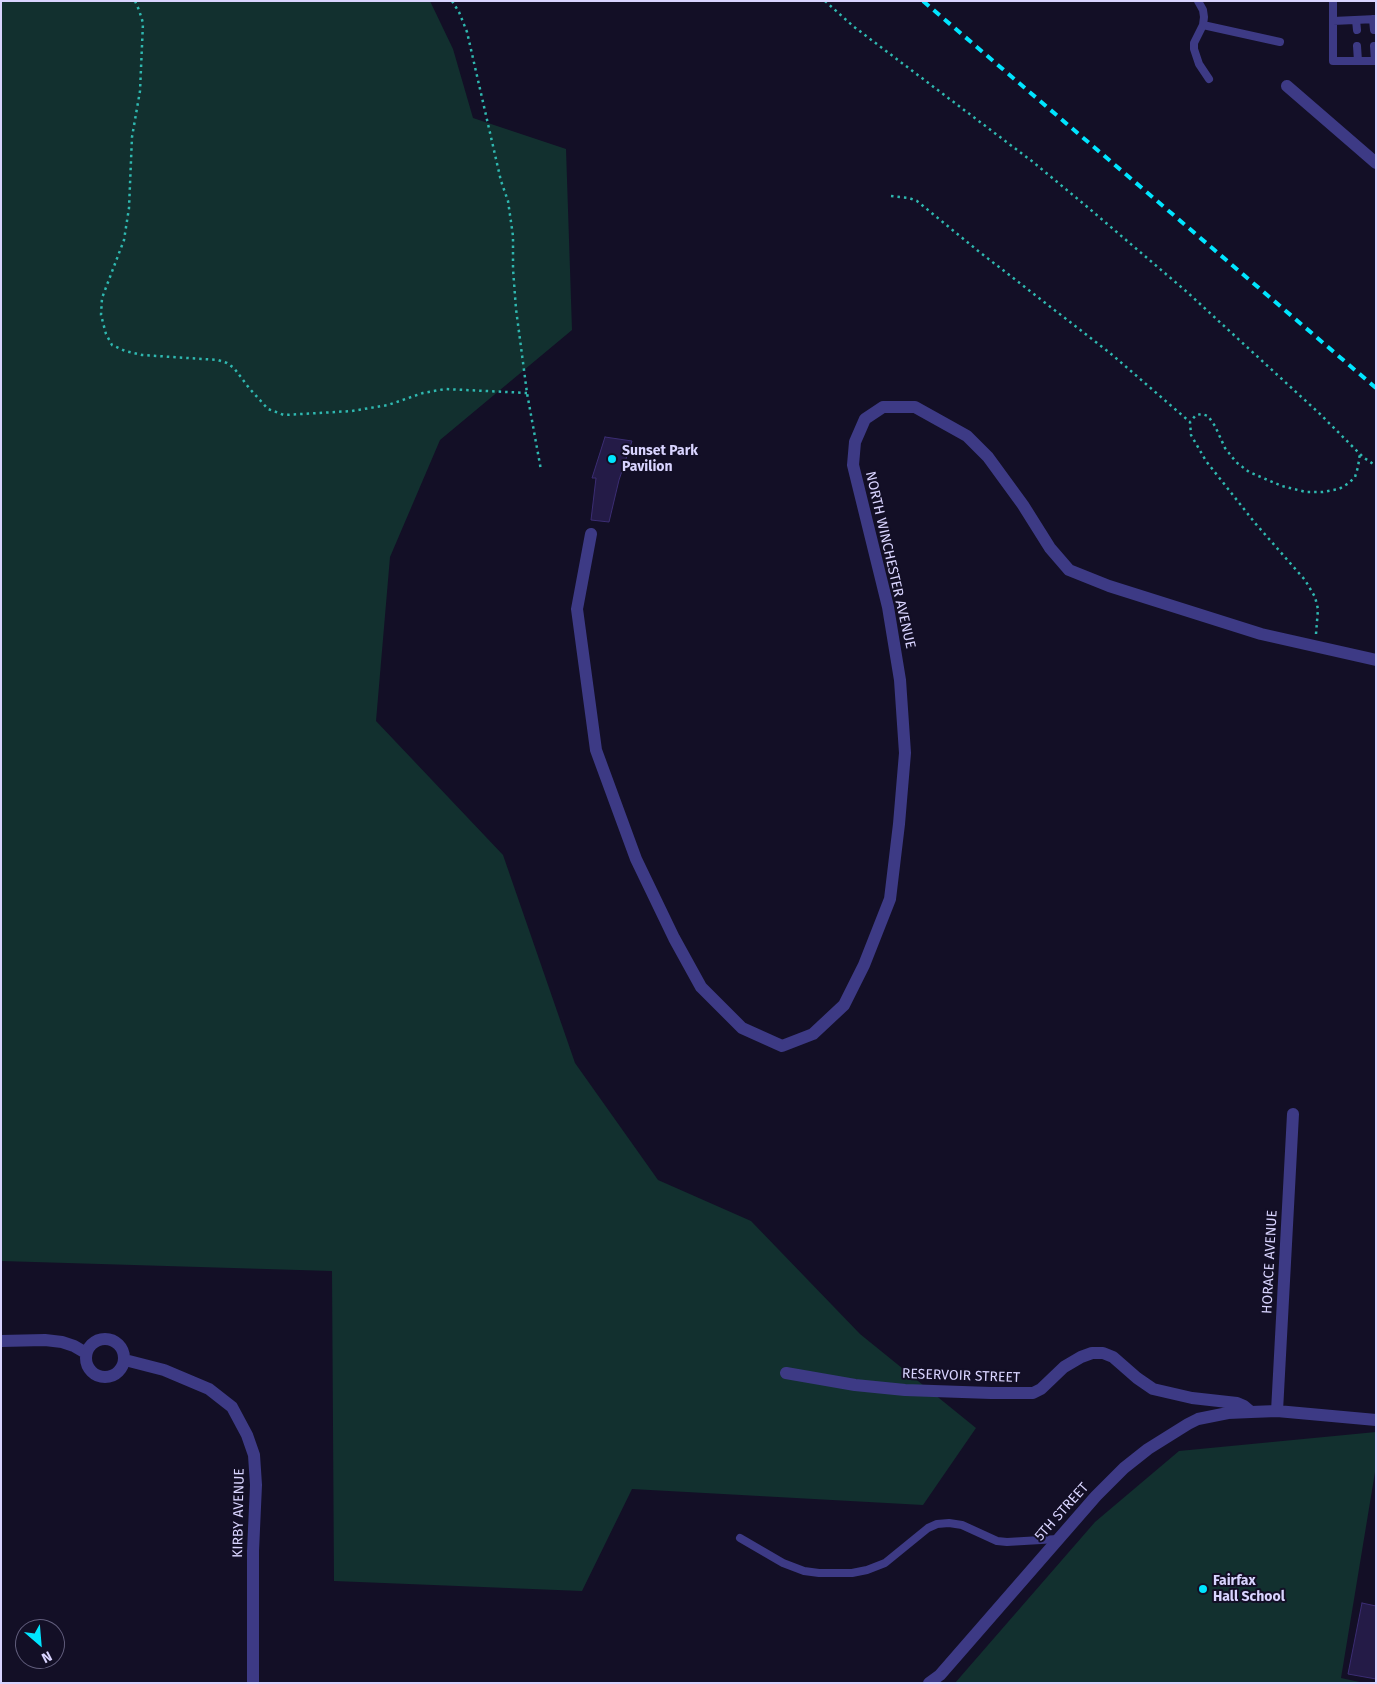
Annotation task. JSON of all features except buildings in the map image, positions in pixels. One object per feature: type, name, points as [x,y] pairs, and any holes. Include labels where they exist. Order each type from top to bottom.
[{"type":"street","points":[[1287,86],[1376,163]]},
{"type":"street","name":"NORTH WINCHESTER AVENUE","points":[[591,534],[576,609],[596,750],[636,859],[674,938],[701,987],[742,1028],[782,1046],[813,1034],[844,1005],[864,965],[890,899],[905,754],[900,680],[888,607],[853,464],[854,442],[865,419],[882,407],[915,407],[967,436],[988,457],[1023,505],[1050,548],[1070,570],[1109,586],[1261,634],[1376,660]]},
{"type":"street","name":"HORACE AVENUE","points":[[1277,1412],[1293,1114]]},
{"type":"street","points":[[104,1339],[111,1340],[118,1343],[123,1350],[125,1360],[122,1369],[116,1375],[107,1378],[100,1377],[88,1369],[86,1353],[89,1346],[95,1342],[104,1339]]},
{"type":"street","points":[[1,1341],[45,1340],[62,1342],[86,1353]]},
{"type":"street","name":"RESERVOIR STREET","points":[[786,1373],[855,1385],[904,1390],[1033,1393],[1041,1389],[1064,1366],[1092,1353],[1103,1353],[1112,1357],[1153,1389],[1192,1398],[1237,1403],[1251,1412],[1277,1412],[1376,1420]]},
{"type":"street","name":"KIRBY AVENUE","points":[[125,1360],[164,1370],[209,1389],[232,1407],[247,1435],[254,1454],[256,1485],[253,1551],[253,1683]]},
{"type":"street","name":"5TH STREET","points":[[929,1683],[940,1675],[1096,1496],[1124,1468],[1163,1439],[1198,1419],[1228,1413],[1251,1412]]},
{"type":"lane","points":[[1198,1],[1203,10],[1203,25],[1194,43],[1194,50],[1209,79]]},
{"type":"lane","points":[[1332,1],[1332,60],[1375,60],[1374,46]]},
{"type":"lane","points":[[1333,21],[1374,19],[1374,30]]},
{"type":"lane","points":[[1356,20],[1357,30]]},
{"type":"lane","points":[[1203,25],[1280,42]]},
{"type":"lane","points":[[1357,46],[1358,61]]},
{"type":"lane","points":[[740,1538],[783,1563],[804,1571],[819,1574],[852,1573],[885,1563],[928,1528],[937,1524],[962,1525],[997,1541],[1058,1539]]},
{"type":"path","points":[[135,1],[140,10],[143,23],[140,91],[132,137],[129,208],[124,240],[102,298],[102,315],[106,334],[112,345],[125,351],[142,355],[218,360],[227,363],[234,368],[268,409],[284,415],[352,411],[388,405],[423,392],[445,389],[527,393]]},
{"type":"path","points":[[452,1],[459,12],[467,32],[501,181],[508,201],[512,231],[516,310],[527,393],[541,470]]},
{"type":"path","points":[[825,1],[861,32],[1033,162],[1085,205],[1187,292],[1376,466]]},
{"type":"path","points":[[890,196],[909,198],[917,202],[1110,353],[1190,422],[1191,435],[1206,461],[1255,523],[1296,568],[1315,597],[1318,609],[1316,647]]},
{"type":"path","points":[[1190,422],[1196,415],[1208,416],[1225,448],[1236,462],[1249,472],[1282,486],[1306,492],[1331,490],[1349,483],[1358,467],[1360,453]]},
{"type":"green space","points":[[1,1],[430,1],[453,49],[473,118],[566,149],[572,330],[440,440],[390,557],[376,721],[503,855],[575,1063],[658,1180],[751,1221],[860,1334],[976,1428],[923,1505],[632,1489],[582,1591],[334,1581],[332,1271],[1,1261]]},
{"type":"green space","name":"Fairfax Hall School","points":[[1376,1432],[1376,1466],[1341,1678],[1364,1683],[955,1683],[1095,1522],[1179,1451]]},
{"type":"railway","points":[[923,1],[1376,388]]},
{"type":"place","name":"Sunset Park Pavilion","points":[[612,459]]},
{"type":"place","name":"Fairfax Hall School","points":[[1203,1589]]}]
